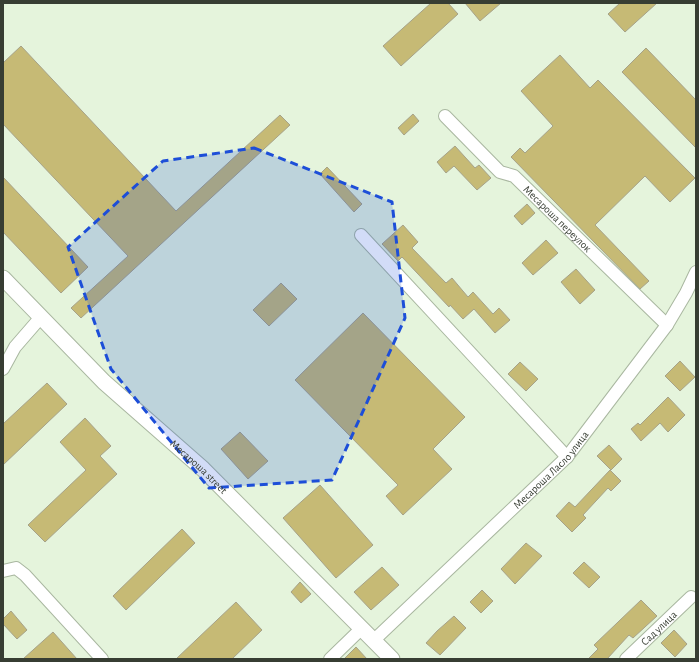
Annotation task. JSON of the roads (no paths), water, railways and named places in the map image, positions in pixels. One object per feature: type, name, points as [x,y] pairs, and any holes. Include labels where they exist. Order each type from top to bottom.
[{"type":"street","name":"Месароша переулок","points":[[445,116],[500,172],[514,176],[667,325]]},
{"type":"street","points":[[361,236],[567,457]]},
{"type":"street","name":"Месароша Ласло улица","points":[[373,641],[567,457],[691,295],[696,272]]},
{"type":"street","name":"Месароша street","points":[[3,278],[104,382],[203,469],[392,659]]},
{"type":"street","points":[[3,368],[15,347],[41,318]]},
{"type":"street","points":[[3,571],[16,568],[25,574],[102,659]]},
{"type":"street","name":"Сад улица","points":[[626,659],[692,597]]},
{"type":"street","points":[[330,659],[361,629]]}]
